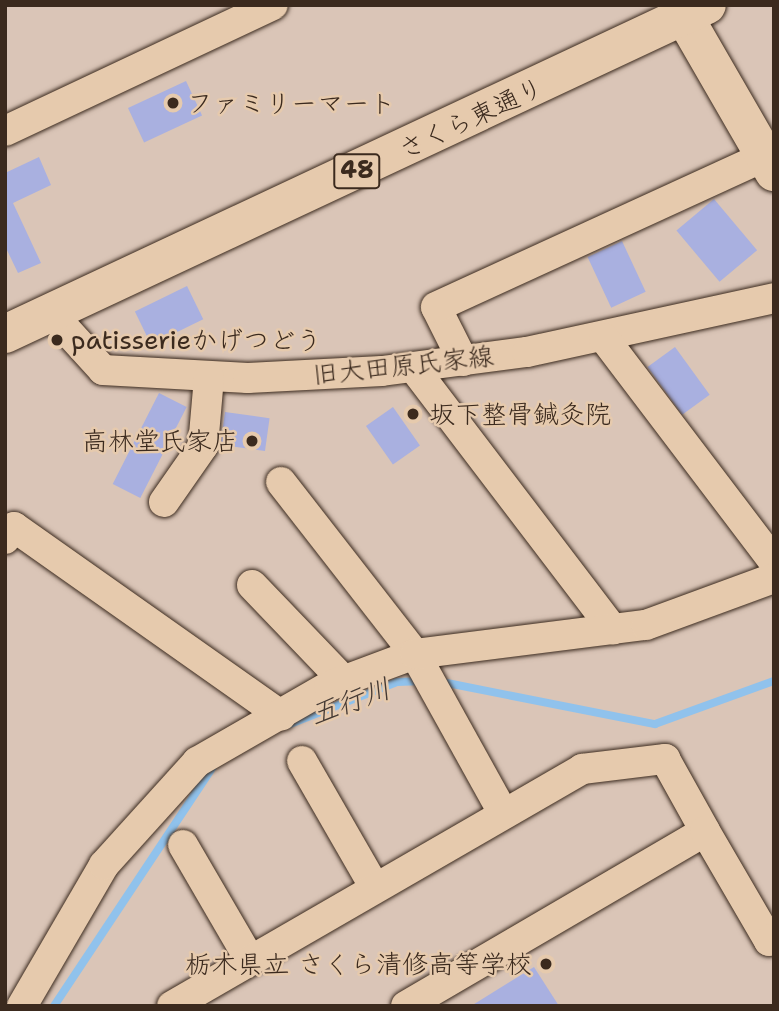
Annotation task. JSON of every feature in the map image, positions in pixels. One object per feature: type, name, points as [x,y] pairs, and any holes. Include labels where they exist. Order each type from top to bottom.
[{"type":"main road","points":[[689,9],[769,164]]},
{"type":"main road","name":"さくら東通り","points":[[5,334],[689,9]]},
{"type":"street","points":[[5,131],[273,5]]},
{"type":"street","points":[[463,361],[436,307],[769,164]]},
{"type":"street","name":"旧大田原氏家線","points":[[51,313],[103,370],[209,377],[413,367],[463,361],[604,338],[774,298]]},
{"type":"street","points":[[604,338],[774,562]]},
{"type":"street","points":[[413,367],[612,630]]},
{"type":"street","points":[[164,502],[203,446],[209,377]]},
{"type":"street","points":[[281,482],[415,654],[503,813]]},
{"type":"street","points":[[5,538],[14,527],[281,715]]},
{"type":"street","points":[[22,1006],[104,865],[197,762],[344,681],[415,654],[646,625],[774,578]]},
{"type":"street","points":[[253,585],[344,681]]},
{"type":"street","points":[[193,1001],[250,960],[582,769],[665,759],[769,942],[774,939]]},
{"type":"street","points":[[302,761],[375,888]]},
{"type":"street","points":[[406,1006],[705,831]]},
{"type":"street","points":[[183,845],[250,960]]},
{"type":"building","points":[[186,81],[202,115],[144,142],[128,108]]},
{"type":"building","points":[[39,157],[51,185],[13,203],[41,263],[18,273],[5,246],[5,173]]},
{"type":"building","points":[[714,199],[757,250],[720,282],[676,230]]},
{"type":"building","points":[[622,241],[646,292],[611,308],[588,257]]},
{"type":"building","points":[[187,286],[203,319],[151,345],[135,311]]},
{"type":"building","points":[[675,347],[710,395],[682,415],[647,367]]},
{"type":"building","points":[[159,393],[187,407],[140,498],[113,484]]},
{"type":"building","points":[[393,407],[420,446],[393,464],[366,426]]},
{"type":"building","points":[[225,412],[270,418],[265,451],[220,445]]},
{"type":"building","points":[[534,967],[559,1006],[471,1006]]},
{"type":"waterway","name":"五行川","points":[[290,724],[397,682],[424,681]]},
{"type":"waterway","name":"五行川","points":[[437,681],[655,724],[774,681]]},
{"type":"waterway","name":"五行川","points":[[54,1006],[213,767]]},
{"type":"place","name":"ファミリーマート","points":[[173,103]]},
{"type":"place","name":"patisserieかげつどう","points":[[57,340]]},
{"type":"place","name":"坂下整骨鍼灸院","points":[[413,414]]},
{"type":"place","name":"高林堂氏家店","points":[[252,441]]},
{"type":"place","name":"栃木県立 さくら清修高等学校","points":[[546,964]]}]
